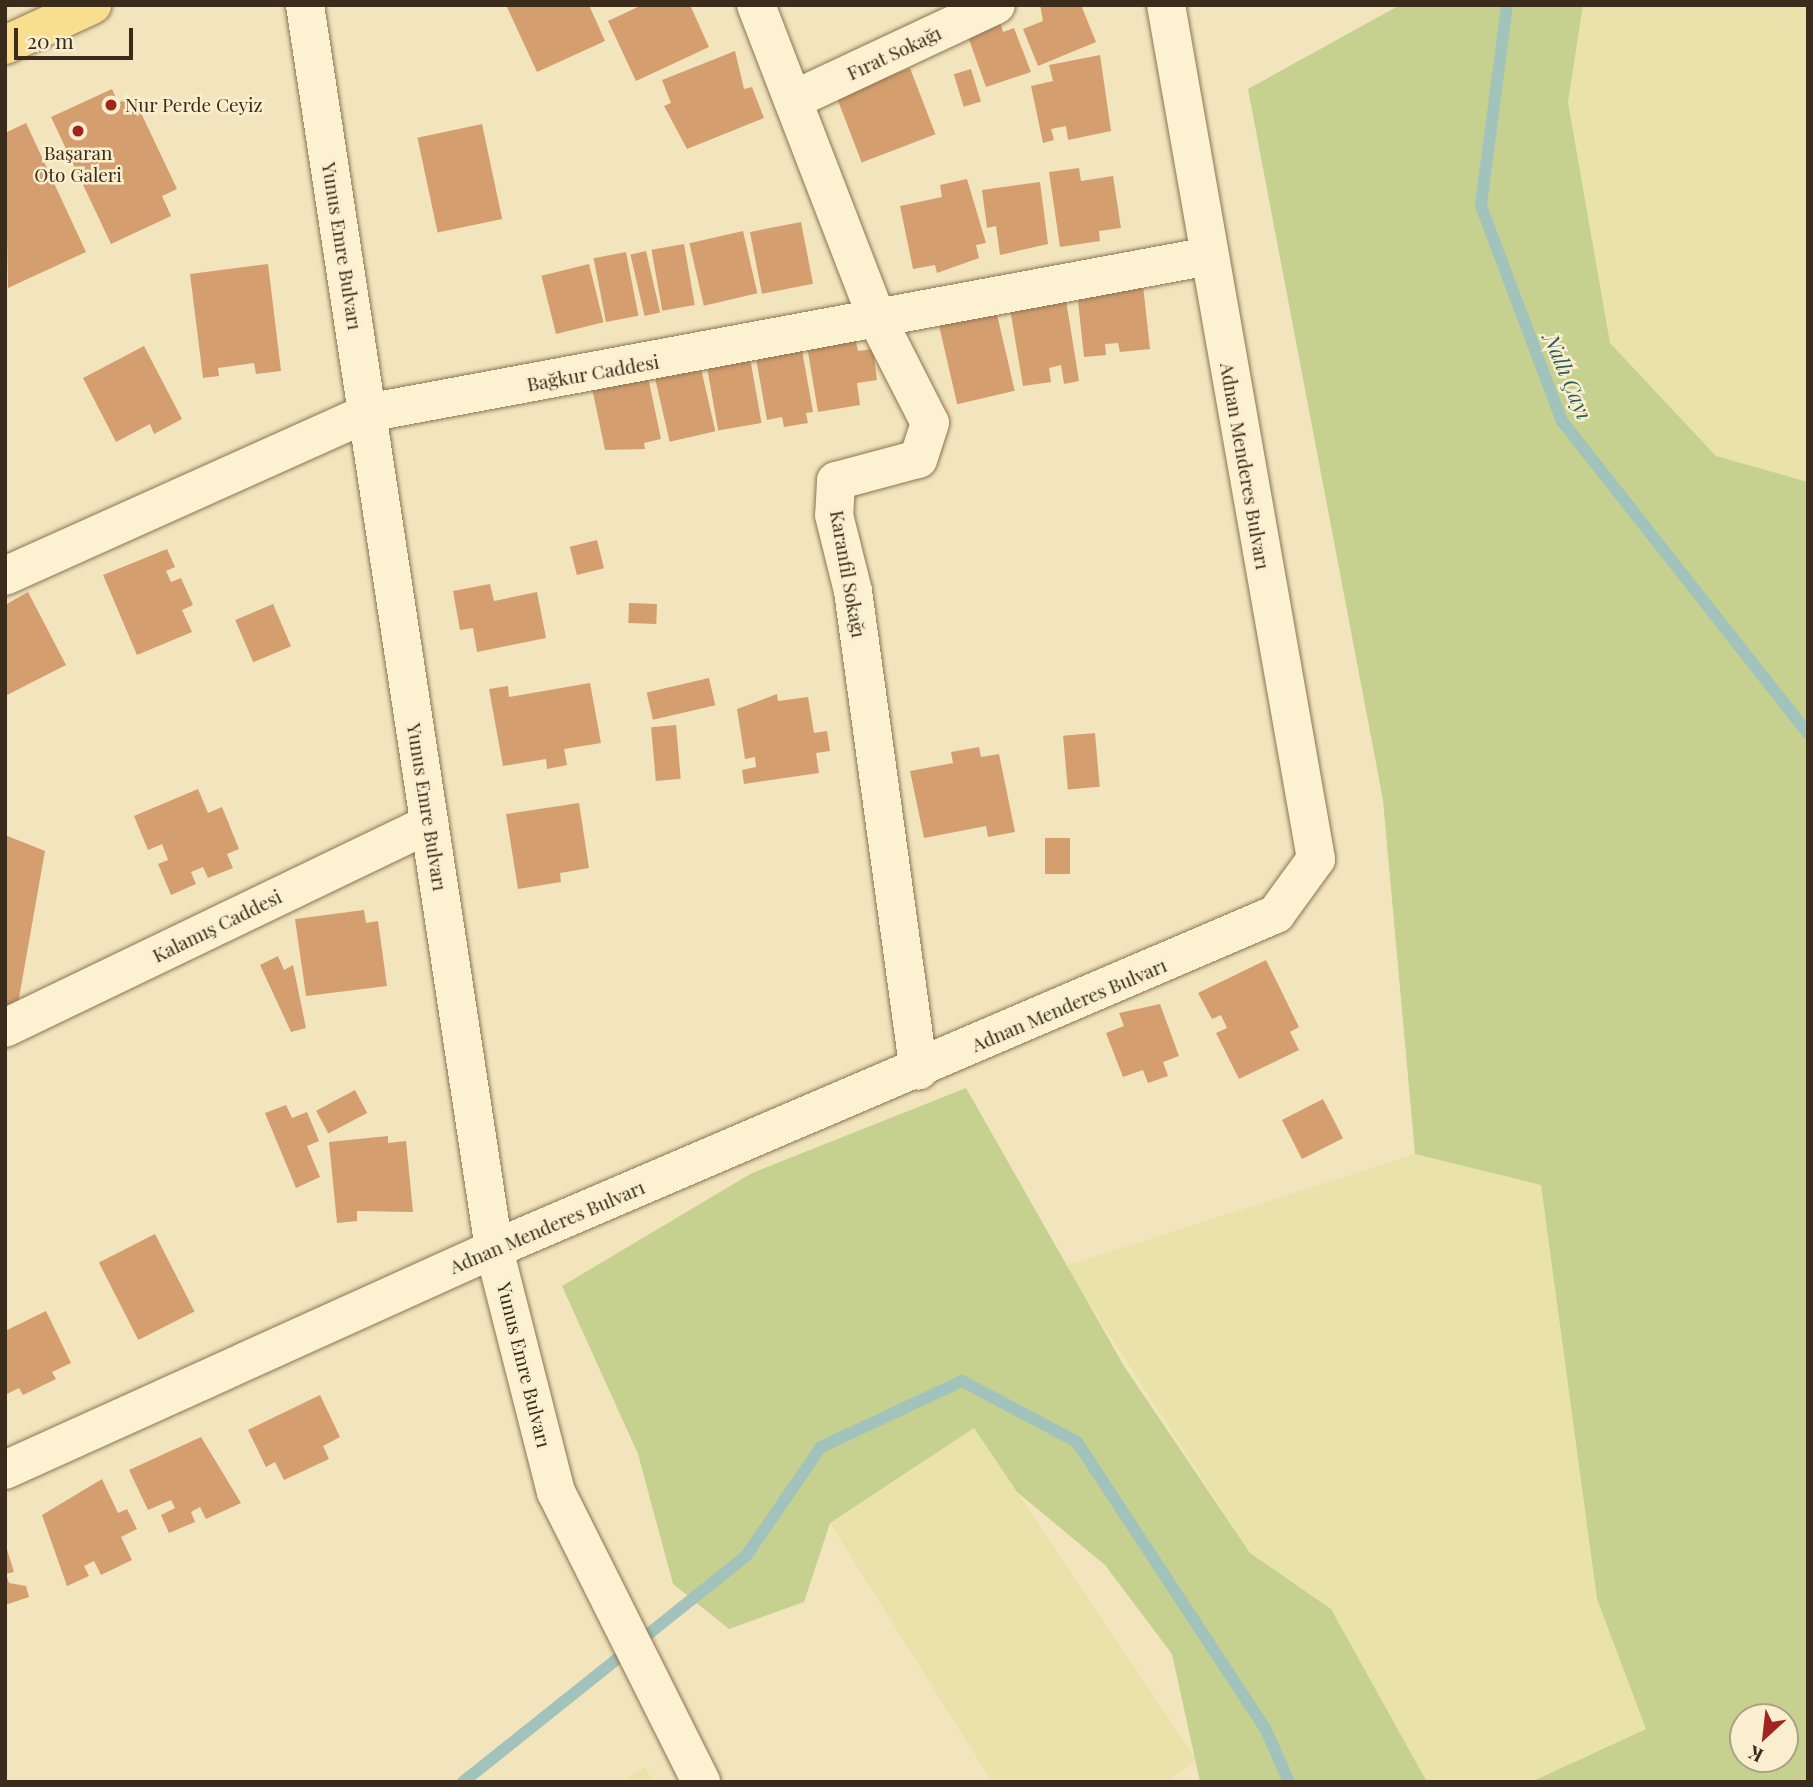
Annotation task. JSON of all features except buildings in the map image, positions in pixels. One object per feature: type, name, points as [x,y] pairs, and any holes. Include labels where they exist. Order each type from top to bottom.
[{"type":"main road","points":[[5,45],[92,5]]},
{"type":"street","name":"Yunus Emre Bulvarı","points":[[305,5],[494,1249],[556,1492],[602,1595],[701,1782]]},
{"type":"street","name":"Karanfil Sokağı","points":[[756,5],[878,321],[930,423],[918,459],[836,481],[834,516],[853,592],[919,1070]]},
{"type":"street","name":"Fırat Sokağı","points":[[793,100],[996,5]]},
{"type":"street","name":"Adnan Menderes Bulvarı","points":[[5,1470],[494,1249],[919,1070],[1276,914],[1316,859],[1166,5]]},
{"type":"street","name":"Bağkur Caddesi","points":[[5,576],[367,413],[878,321],[1209,256]]},
{"type":"street","name":"Kalamış Caddesi","points":[[5,1028],[429,824]]},
{"type":"shaded area","points":[[1583,5],[1808,5],[1808,482],[1716,456],[1610,343],[1568,102]]},
{"type":"shaded area","points":[[1415,1154],[1541,1185],[1597,1599],[1646,1729],[1531,1782],[1427,1782],[1331,1609],[1250,1553],[1065,1266]]},
{"type":"shaded area","points":[[974,1428],[1196,1759],[1168,1782],[992,1782],[830,1523]]},
{"type":"shaded area","points":[[645,1767],[654,1782],[623,1782]]},
{"type":"green space","points":[[1400,5],[1583,5],[1568,102],[1610,343],[1716,456],[1808,482],[1808,1782],[1531,1782],[1646,1729],[1597,1599],[1541,1185],[1415,1154],[1383,800],[1248,89]]},
{"type":"green space","points":[[966,1088],[1124,1366],[1250,1553],[1331,1609],[1427,1782],[1200,1782],[1172,1654],[1105,1565],[1017,1492],[974,1428],[830,1523],[804,1602],[729,1629],[673,1584],[638,1454],[562,1286],[752,1173]]},
{"type":"waterway","name":"Nallı Çayı","points":[[1507,5],[1481,206],[1562,421],[1808,734]]},
{"type":"waterway","points":[[463,1782],[746,1556],[821,1447],[962,1381],[1077,1442],[1265,1728],[1289,1782]]},
{"type":"place","name":"Nur Perde Ceyiz","points":[[111,105]]},
{"type":"place","name":"Başaran Oto Galeri","points":[[78,131]]}]
